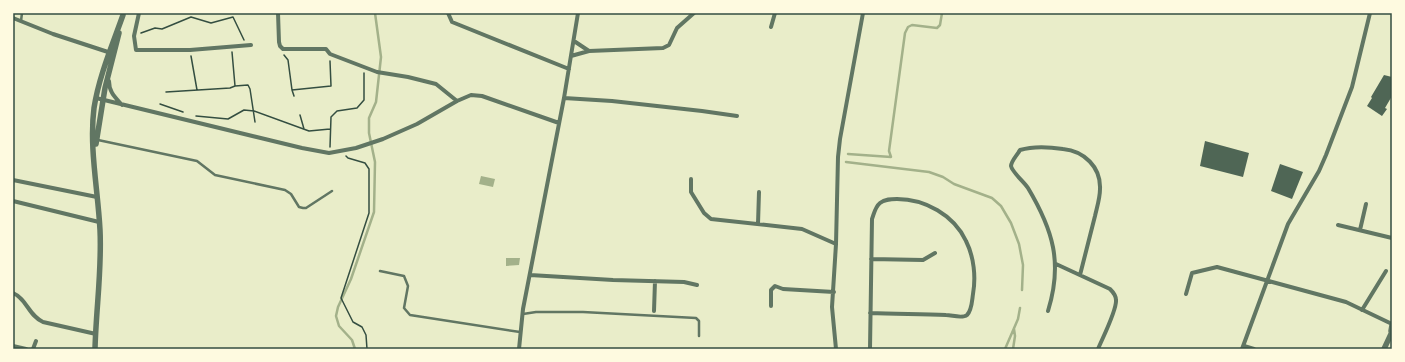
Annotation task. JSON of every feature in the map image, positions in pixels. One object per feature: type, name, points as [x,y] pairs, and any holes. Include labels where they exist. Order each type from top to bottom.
[{"type":"street","points":[[139,13],[134,36],[136,50],[190,50],[249,45]]},
{"type":"street","points":[[278,13],[280,46],[284,49],[326,49],[330,54],[379,73],[415,78],[436,84],[457,101]]},
{"type":"street","points":[[448,13],[452,22],[569,69]]},
{"type":"street","points":[[519,349],[523,314],[564,98],[578,13]]},
{"type":"street","points":[[571,56],[589,51],[663,48],[669,45],[677,28],[694,13]]},
{"type":"street","points":[[771,27],[775,13]]},
{"type":"street","points":[[836,349],[832,308],[836,244],[838,157],[863,13]]},
{"type":"street","points":[[1254,349],[1243,348],[1288,224],[1319,171],[1352,87],[1370,13]]},
{"type":"street","points":[[95,139],[112,54],[124,14]]},
{"type":"street","points":[[13,18],[53,34],[112,54]]},
{"type":"street","points":[[574,41],[589,51]]},
{"type":"street","points":[[95,349],[99,286],[99,222],[94,109],[102,72],[112,54]]},
{"type":"street","points":[[109,75],[109,88],[112,95],[123,105]]},
{"type":"street","points":[[96,98],[302,148],[329,153],[356,148],[383,139],[417,124],[457,101],[471,95],[482,96],[559,123]]},
{"type":"street","points":[[564,98],[612,101],[737,116]]},
{"type":"street","points":[[1048,311],[1052,298],[1056,264],[1053,248],[1039,207],[1026,185],[1011,166],[1020,150],[1058,148],[1068,149],[1087,158],[1098,175],[1101,191],[1080,275]]},
{"type":"street","points":[[692,179],[691,192],[704,213],[711,219],[802,229],[836,244]]},
{"type":"street","points":[[13,180],[97,197]]},
{"type":"street","points":[[758,224],[760,192]]},
{"type":"street","points":[[870,313],[948,315],[962,317],[967,314],[970,309],[975,286],[973,262],[966,240],[961,231],[942,213],[917,201],[905,199],[885,200],[875,210],[872,220],[870,313],[870,349]]},
{"type":"street","points":[[13,201],[99,222]]},
{"type":"street","points":[[1360,230],[1366,204]]},
{"type":"street","points":[[1338,225],[1392,238]]},
{"type":"street","points":[[871,259],[923,260],[935,253]]},
{"type":"street","points":[[1056,264],[1110,289],[1114,294],[1116,300],[1114,308],[1098,349]]},
{"type":"street","points":[[1186,294],[1192,273],[1197,271],[1206,271],[1214,267],[1268,280],[1346,302],[1392,325],[1392,335],[1384,349]]},
{"type":"street","points":[[1362,310],[1386,271]]},
{"type":"street","points":[[530,275],[613,280],[684,282],[697,285]]},
{"type":"street","points":[[654,311],[655,281]]},
{"type":"street","points":[[771,306],[772,290],[775,286],[783,289],[834,292]]},
{"type":"street","points":[[13,293],[20,297],[37,319],[43,322],[96,334]]},
{"type":"street","points":[[33,349],[36,341]]},
{"type":"street","points":[[13,346],[26,349]]},
{"type":"lane","points":[[21,21],[22,13]]},
{"type":"lane","points":[[95,139],[197,161],[215,175],[284,190],[291,194],[301,208],[306,208],[332,191]]},
{"type":"lane","points":[[380,271],[404,276],[408,286],[404,308],[410,316],[521,333]]},
{"type":"lane","points":[[523,314],[536,312],[582,312],[696,318],[699,321],[699,336]]},
{"type":"path","points":[[134,36],[155,28],[162,29],[191,17],[211,23],[233,17],[249,45]]},
{"type":"path","points":[[232,47],[235,86]]},
{"type":"path","points":[[190,50],[197,90]]},
{"type":"path","points":[[284,54],[288,60],[294,96]]},
{"type":"path","points":[[292,90],[331,86],[330,54]]},
{"type":"path","points":[[329,153],[331,117],[337,111],[357,108],[364,100],[364,68]]},
{"type":"path","points":[[166,92],[230,88],[248,85],[255,122]]},
{"type":"path","points":[[160,104],[189,115],[228,118],[244,110],[254,111],[309,131],[330,129]]},
{"type":"path","points":[[300,115],[304,129]]},
{"type":"path","points":[[342,151],[348,158],[365,163],[369,169],[369,213],[341,298],[353,322],[362,327],[366,335],[367,349]]},
{"type":"shaded area","points":[[481,176],[495,179],[493,187],[479,184]]},
{"type":"shaded area","points":[[506,258],[520,258],[519,265],[506,266]]},
{"type":"building","points":[[1384,75],[1392,77],[1392,96],[1385,108],[1387,109],[1382,116],[1367,106]]},
{"type":"building","points":[[1205,141],[1249,153],[1243,177],[1200,166]]},
{"type":"building","points":[[1280,164],[1303,172],[1292,199],[1271,191]]},
{"type":"waterway","points":[[355,349],[352,340],[339,326],[336,316],[338,307],[351,279],[374,212],[375,162],[369,133],[369,118],[376,102],[381,57],[375,13]]},
{"type":"waterway","points":[[848,154],[891,157],[889,151],[905,33],[908,27],[912,25],[937,28],[940,25],[942,13]]},
{"type":"waterway","points":[[846,162],[929,172],[943,177],[954,184],[992,198],[1001,206],[1011,223],[1019,244],[1023,265],[1022,290]]},
{"type":"waterway","points":[[1005,349],[1018,319],[1020,308]]},
{"type":"waterway","points":[[1013,349],[1015,336],[1014,329]]}]
